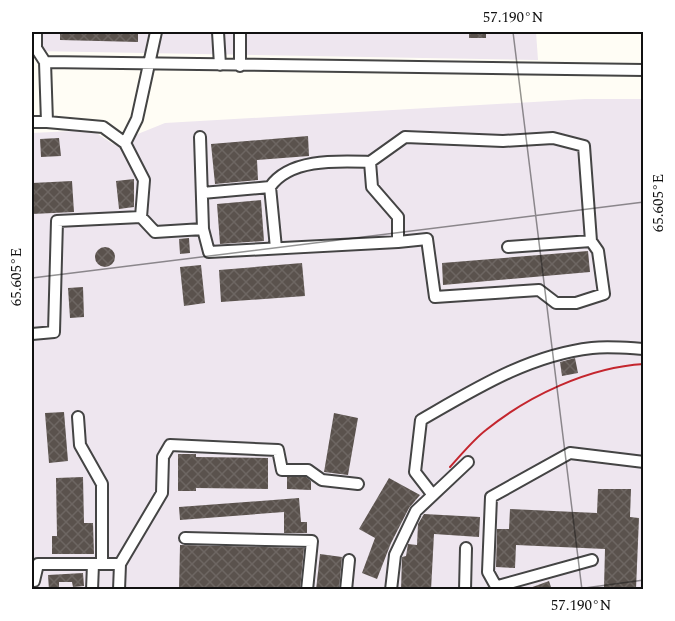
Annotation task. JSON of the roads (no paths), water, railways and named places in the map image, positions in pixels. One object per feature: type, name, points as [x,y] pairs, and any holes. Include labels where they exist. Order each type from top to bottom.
[{"type":"street","points":[[36,32],[34,46],[45,62],[46,122]]},
{"type":"street","points":[[125,143],[137,119],[156,32]]},
{"type":"street","points":[[218,32],[220,62]]},
{"type":"street","points":[[220,62],[225,32]]},
{"type":"street","points":[[240,32],[240,66]]},
{"type":"street","points":[[45,62],[148,65],[220,62],[240,66],[644,70]]},
{"type":"street","points":[[32,122],[103,127],[125,143],[144,180],[141,217],[155,232],[203,229]]},
{"type":"street","points":[[200,137],[203,229],[209,252],[427,239],[435,297],[539,291],[556,303],[576,303],[604,294],[598,251],[591,241],[584,147],[553,138],[503,141],[405,137],[370,162],[325,161],[278,176],[270,187],[276,248]]},
{"type":"street","points":[[370,162],[372,187],[399,217],[398,242]]},
{"type":"street","points":[[202,193],[270,187]]},
{"type":"street","points":[[32,334],[54,332],[57,221],[141,217]]},
{"type":"street","points":[[508,247],[591,241]]},
{"type":"street","points":[[432,494],[415,472],[421,420],[499,375],[550,357],[593,348],[644,349]]},
{"type":"street","points":[[78,417],[80,445],[102,484],[98,564],[92,590]]},
{"type":"street","points":[[119,590],[120,564],[162,493],[164,456],[170,445],[278,450],[282,470],[308,470],[322,480],[358,484]]},
{"type":"street","points":[[592,560],[498,588],[488,572],[491,497],[570,453],[644,462]]},
{"type":"street","points":[[391,590],[395,555],[416,511],[468,462]]},
{"type":"street","points":[[185,538],[312,541],[307,590]]},
{"type":"street","points":[[465,590],[466,548]]},
{"type":"street","points":[[346,590],[349,560]]},
{"type":"street","points":[[32,581],[34,581],[35,564],[120,564]]},
{"type":"railway","points":[[450,467],[486,430],[540,395],[581,377],[623,366],[644,364]]}]
